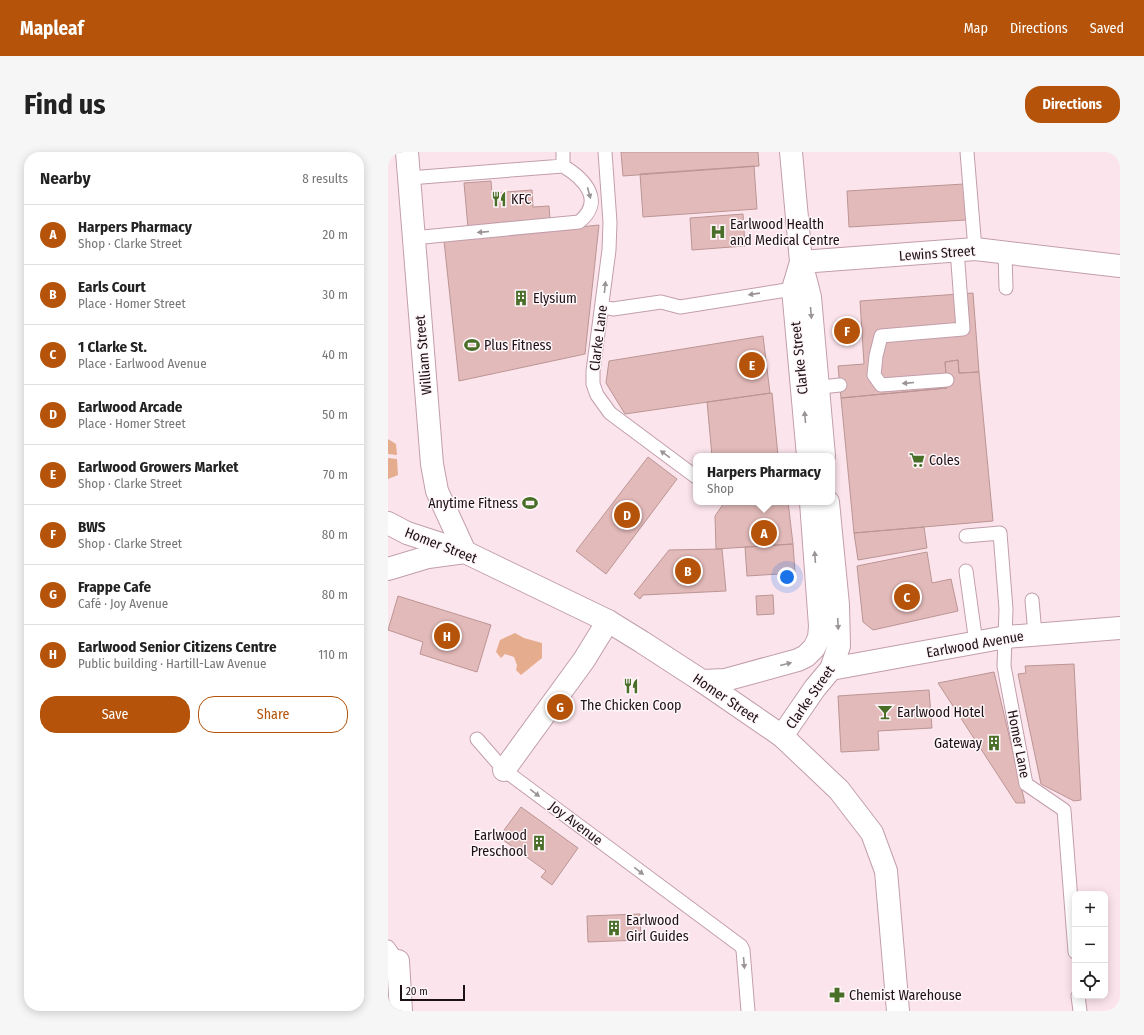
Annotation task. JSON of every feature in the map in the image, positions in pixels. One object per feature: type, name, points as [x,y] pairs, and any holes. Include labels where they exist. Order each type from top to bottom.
[{"type":"street","name":"William Street","points":[[407,152],[433,472],[440,498],[465,552]]},
{"type":"street","name":"Clarke Street","points":[[791,152],[810,389],[823,453]]},
{"type":"street","name":"Lewins Street","points":[[800,277],[966,249],[1120,266]]},
{"type":"street","name":"Clarke Street","points":[[808,453],[810,389]]},
{"type":"street","name":"Clarke Street","points":[[782,736],[815,688],[831,670],[840,646],[826,584],[812,505]]},
{"type":"street","name":"Clarke Street","points":[[702,681],[725,680],[790,663],[806,656],[819,638],[826,584],[828,505]]},
{"type":"street","name":"Homer Street","points":[[388,523],[407,533],[465,552],[608,621],[702,681],[782,736],[839,790],[864,822],[878,845],[885,865],[888,884],[898,1011]]},
{"type":"street","points":[[388,569],[428,557],[465,552]]},
{"type":"street","points":[[504,770],[584,660],[608,621]]},
{"type":"street","name":"Earlwood Avenue","points":[[831,670],[1006,637],[1120,628]]},
{"type":"street","points":[[393,954],[401,1011]]},
{"type":"lane","points":[[563,152],[563,166]]},
{"type":"lane","name":"Clarke Lane","points":[[605,152],[610,222],[603,307],[593,371],[593,384],[597,395],[610,413],[693,475]]},
{"type":"lane","points":[[947,380],[881,385],[874,375],[876,356],[881,336],[963,328],[966,249],[967,152]]},
{"type":"lane","points":[[409,178],[563,166],[577,174],[586,184],[590,196],[591,207],[586,216],[579,222],[413,238]]},
{"type":"lane","points":[[1005,253],[1006,288]]},
{"type":"lane","points":[[603,307],[613,309],[662,302],[680,307],[800,277]]},
{"type":"lane","points":[[810,389],[840,385]]},
{"type":"lane","points":[[966,536],[1000,533],[1006,637]]},
{"type":"lane","points":[[966,571],[976,643]]},
{"type":"lane","points":[[1032,600],[1035,634]]},
{"type":"lane","name":"Homer Lane","points":[[1006,637],[1004,666],[1026,784],[1064,810],[1073,927]]},
{"type":"lane","name":"Joy Avenue","points":[[477,738],[504,770],[741,946],[743,950],[748,1011]]},
{"type":"lane","points":[[1078,999],[1080,1011]]},
{"type":"shaded area","points":[[388,439],[396,444],[397,455],[388,454]]},
{"type":"shaded area","points":[[388,458],[397,459],[398,475],[388,479]]},
{"type":"shaded area","points":[[515,633],[524,638],[542,643],[542,658],[521,675],[516,670],[517,665],[514,657],[505,654],[501,658],[496,652],[500,640]]},
{"type":"building","points":[[621,152],[758,152],[759,166],[623,176]]},
{"type":"building","points":[[754,166],[757,209],[643,217],[640,174]]},
{"type":"building","name":"KFC","points":[[491,181],[492,193],[532,190],[533,207],[549,206],[550,219],[494,223],[495,226],[468,228],[464,183]]},
{"type":"building","points":[[964,184],[966,220],[849,227],[847,191]]},
{"type":"building","name":"Earlwood Health and Medical Centre","points":[[743,214],[745,246],[692,250],[690,218]]},
{"type":"building","name":"Elysium","points":[[599,225],[585,354],[459,381],[444,241]]},
{"type":"building","points":[[973,293],[979,372],[959,373],[958,360],[945,362],[947,388],[841,398],[838,366],[864,364],[860,301]]},
{"type":"building","points":[[763,336],[770,393],[625,414],[606,383],[609,361]]},
{"type":"building","name":"Coles","points":[[958,360],[959,373],[979,372],[993,521],[854,533],[841,398],[947,388],[945,362]]},
{"type":"building","points":[[772,393],[778,453],[712,453],[707,402]]},
{"type":"building","points":[[648,457],[677,479],[606,574],[576,551]]},
{"type":"building","points":[[723,505],[788,505],[793,544],[716,549],[715,516]]},
{"type":"building","points":[[924,527],[927,548],[858,560],[854,533]]},
{"type":"building","points":[[793,544],[795,573],[747,576],[745,547]]},
{"type":"building","points":[[722,549],[726,591],[643,595],[640,599],[634,594],[669,550]]},
{"type":"building","points":[[927,552],[932,583],[951,579],[958,611],[873,630],[863,622],[857,566]]},
{"type":"building","points":[[773,595],[774,614],[757,615],[756,596]]},
{"type":"building","points":[[398,596],[491,625],[477,672],[420,654],[423,642],[388,630]]},
{"type":"building","points":[[1074,664],[1081,800],[1074,801],[1041,784],[1018,674],[1026,673],[1025,666]]},
{"type":"building","name":"Gateway","points":[[994,672],[1025,803],[1016,803],[938,683]]},
{"type":"building","name":"Earlwood Hotel","points":[[929,690],[932,728],[878,731],[879,750],[841,752],[838,696]]},
{"type":"building","name":"Earlwood Preschool","points":[[521,807],[578,848],[552,885],[541,877],[546,871],[499,837]]},
{"type":"building","name":"Earlwood Girl Guides","points":[[640,914],[641,940],[588,942],[587,916]]},
{"type":"place","name":"KFC","points":[[499,199]]},
{"type":"place","name":"Earlwood Health and Medical Centre","points":[[718,232]]},
{"type":"place","name":"Elysium","points":[[521,298]]},
{"type":"place","name":"BWS","points":[[847,331]]},
{"type":"place","name":"Plus Fitness","points":[[472,345]]},
{"type":"place","name":"Earlwood Growers Market","points":[[752,365]]},
{"type":"place","name":"Coles","points":[[917,460]]},
{"type":"place","name":"Anytime Fitness","points":[[530,503]]},
{"type":"place","name":"Earlwood Arcade","points":[[627,515]]},
{"type":"place","name":"Harpers Pharmacy","points":[[764,533]]},
{"type":"place","name":"Earls Court","points":[[688,571]]},
{"type":"place","name":"1 Clarke St.","points":[[907,597]]},
{"type":"place","name":"Earlwood Senior Citizens Centre","points":[[447,636]]},
{"type":"place","name":"The Chicken Coop","points":[[631,686]]},
{"type":"place","name":"Frappe Cafe","points":[[560,707]]},
{"type":"place","name":"Earlwood Hotel","points":[[885,712]]},
{"type":"place","name":"Gateway","points":[[994,743]]},
{"type":"place","name":"Earlwood Preschool","points":[[539,843]]},
{"type":"place","name":"Earlwood Girl Guides","points":[[614,928]]},
{"type":"place","name":"Chemist Warehouse","points":[[837,995]]}]
